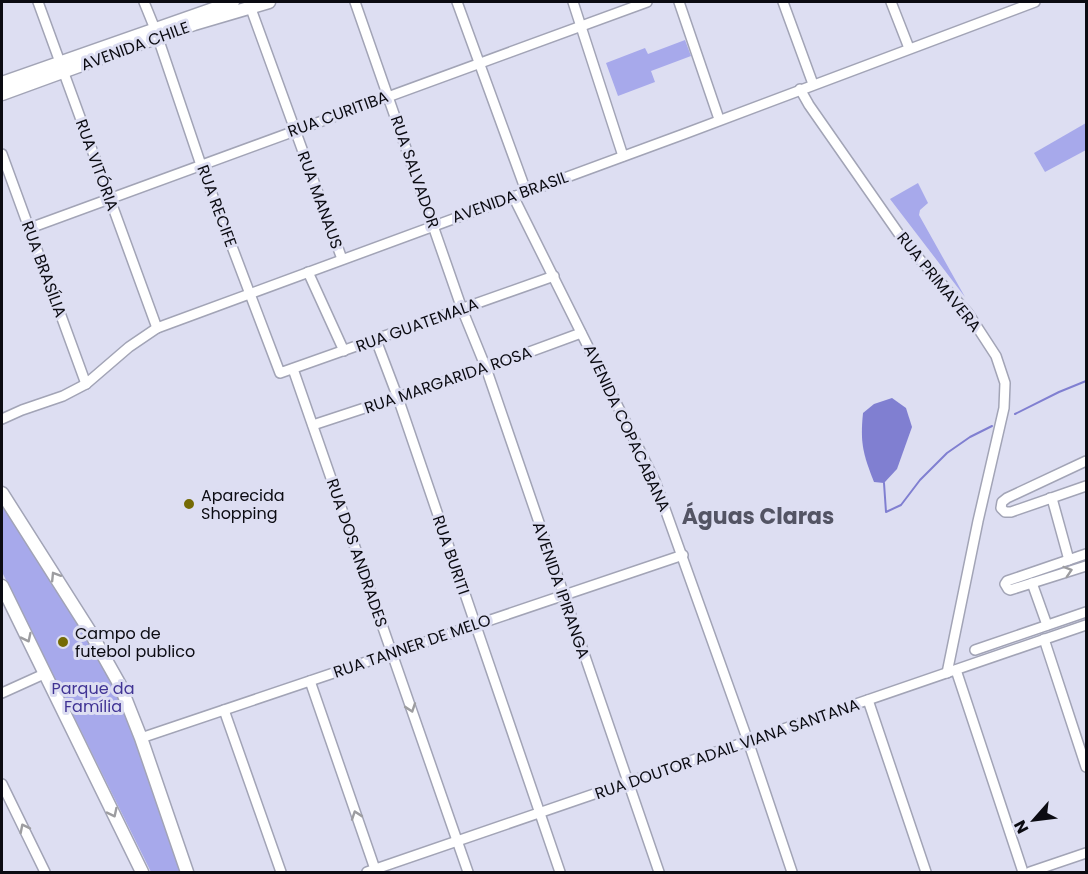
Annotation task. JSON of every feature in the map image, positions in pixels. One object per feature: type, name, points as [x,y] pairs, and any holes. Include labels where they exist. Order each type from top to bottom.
[{"type":"main road","name":"AVENIDA CHILE","points":[[2,94],[63,67],[233,2]]},
{"type":"main road","name":"AVENIDA CHILE","points":[[156,33],[269,2]]},
{"type":"main road","name":"AVENIDA CHILE","points":[[2,83],[63,67]]},
{"type":"main road","points":[[2,493],[113,671],[141,738],[187,873]]},
{"type":"main road","points":[[2,586],[142,873]]},
{"type":"street","name":"RUA VITÓRIA","points":[[38,2],[157,328]]},
{"type":"street","name":"RUA RECIFE","points":[[144,2],[201,165],[280,374]]},
{"type":"street","name":"RUA SALVADOR","points":[[355,2],[462,309]]},
{"type":"street","points":[[457,2],[526,191]]},
{"type":"street","points":[[573,2],[623,156]]},
{"type":"street","name":"RUA CURITIBA","points":[[30,228],[647,2]]},
{"type":"street","points":[[679,2],[719,119]]},
{"type":"street","points":[[783,2],[813,84]]},
{"type":"street","points":[[891,2],[909,48]]},
{"type":"street","points":[[999,2],[1004,13]]},
{"type":"street","name":"AVENIDA BRASIL","points":[[2,419],[63,396],[86,384],[129,347],[157,328],[1035,2]]},
{"type":"street","name":"RUA MANAUS","points":[[250,6],[342,259]]},
{"type":"street","name":"RUA PRIMAVERA","points":[[800,89],[906,244],[968,313],[996,356],[1005,384],[1004,408],[978,521],[952,671]]},
{"type":"street","name":"RUA BRASÍLIA","points":[[2,154],[86,384]]},
{"type":"street","name":"AVENIDA COPACABANA","points":[[513,196],[655,482],[683,555],[792,873]]},
{"type":"street","points":[[308,272],[344,351]]},
{"type":"street","name":"RUA GUATEMALA","points":[[280,374],[554,276]]},
{"type":"street","name":"AVENIDA IPIRANGA","points":[[462,309],[486,368],[659,873]]},
{"type":"street","name":"RUA MARGARIDA ROSA","points":[[313,425],[486,368],[581,333]]},
{"type":"street","name":"RUA BURITI","points":[[376,340],[398,398],[560,873]]},
{"type":"street","name":"RUA DOS ANDRADES","points":[[293,369],[468,873]]},
{"type":"street","points":[[1086,460],[1007,498],[1002,502],[1001,508],[1005,512],[1011,512],[1086,486]]},
{"type":"street","points":[[1050,498],[1070,560]]},
{"type":"street","points":[[1086,554],[1007,581],[1005,584],[1010,590],[1086,566]]},
{"type":"street","name":"RUA TANNER DE MELO","points":[[141,738],[683,555]]},
{"type":"street","points":[[1032,583],[1047,625]]},
{"type":"street","points":[[975,650],[1086,612]]},
{"type":"street","name":"RUA DOUTOR ADAIL VIANA SANTANA","points":[[372,872],[1086,625]]},
{"type":"street","points":[[1044,639],[1086,767]]},
{"type":"street","points":[[952,671],[1023,873]]},
{"type":"street","points":[[2,693],[44,674]]},
{"type":"street","points":[[310,681],[372,872]]},
{"type":"street","points":[[868,700],[926,873]]},
{"type":"street","points":[[224,710],[281,873]]},
{"type":"street","points":[[2,784],[45,873]]},
{"type":"street","points":[[1030,873],[1086,853]]},
{"type":"green space","points":[[685,40],[691,56],[651,71],[655,82],[618,96],[606,63],[645,48],[648,54]]},
{"type":"green space","points":[[1086,123],[1086,150],[1045,172],[1034,153]]},
{"type":"green space","points":[[918,183],[928,203],[920,210],[919,215],[965,297],[890,199]]},
{"type":"green space","name":"Parque da Família","points":[[2,497],[117,687],[184,872],[151,872],[2,572]]},
{"type":"shaded area","points":[[892,398],[906,408],[912,427],[897,469],[884,483],[874,482],[863,448],[863,413],[874,404]]},
{"type":"waterway","points":[[1015,414],[1086,381]]},
{"type":"waterway","points":[[884,483],[886,512],[901,505],[920,480],[947,453],[970,437],[992,426]]},
{"type":"place","name":"Aparecida Shopping","points":[[189,504]]},
{"type":"place","name":"Campo de futebol publico","points":[[63,642]]},
{"type":"district","name":"Águas Claras","points":[[758,516]]}]
